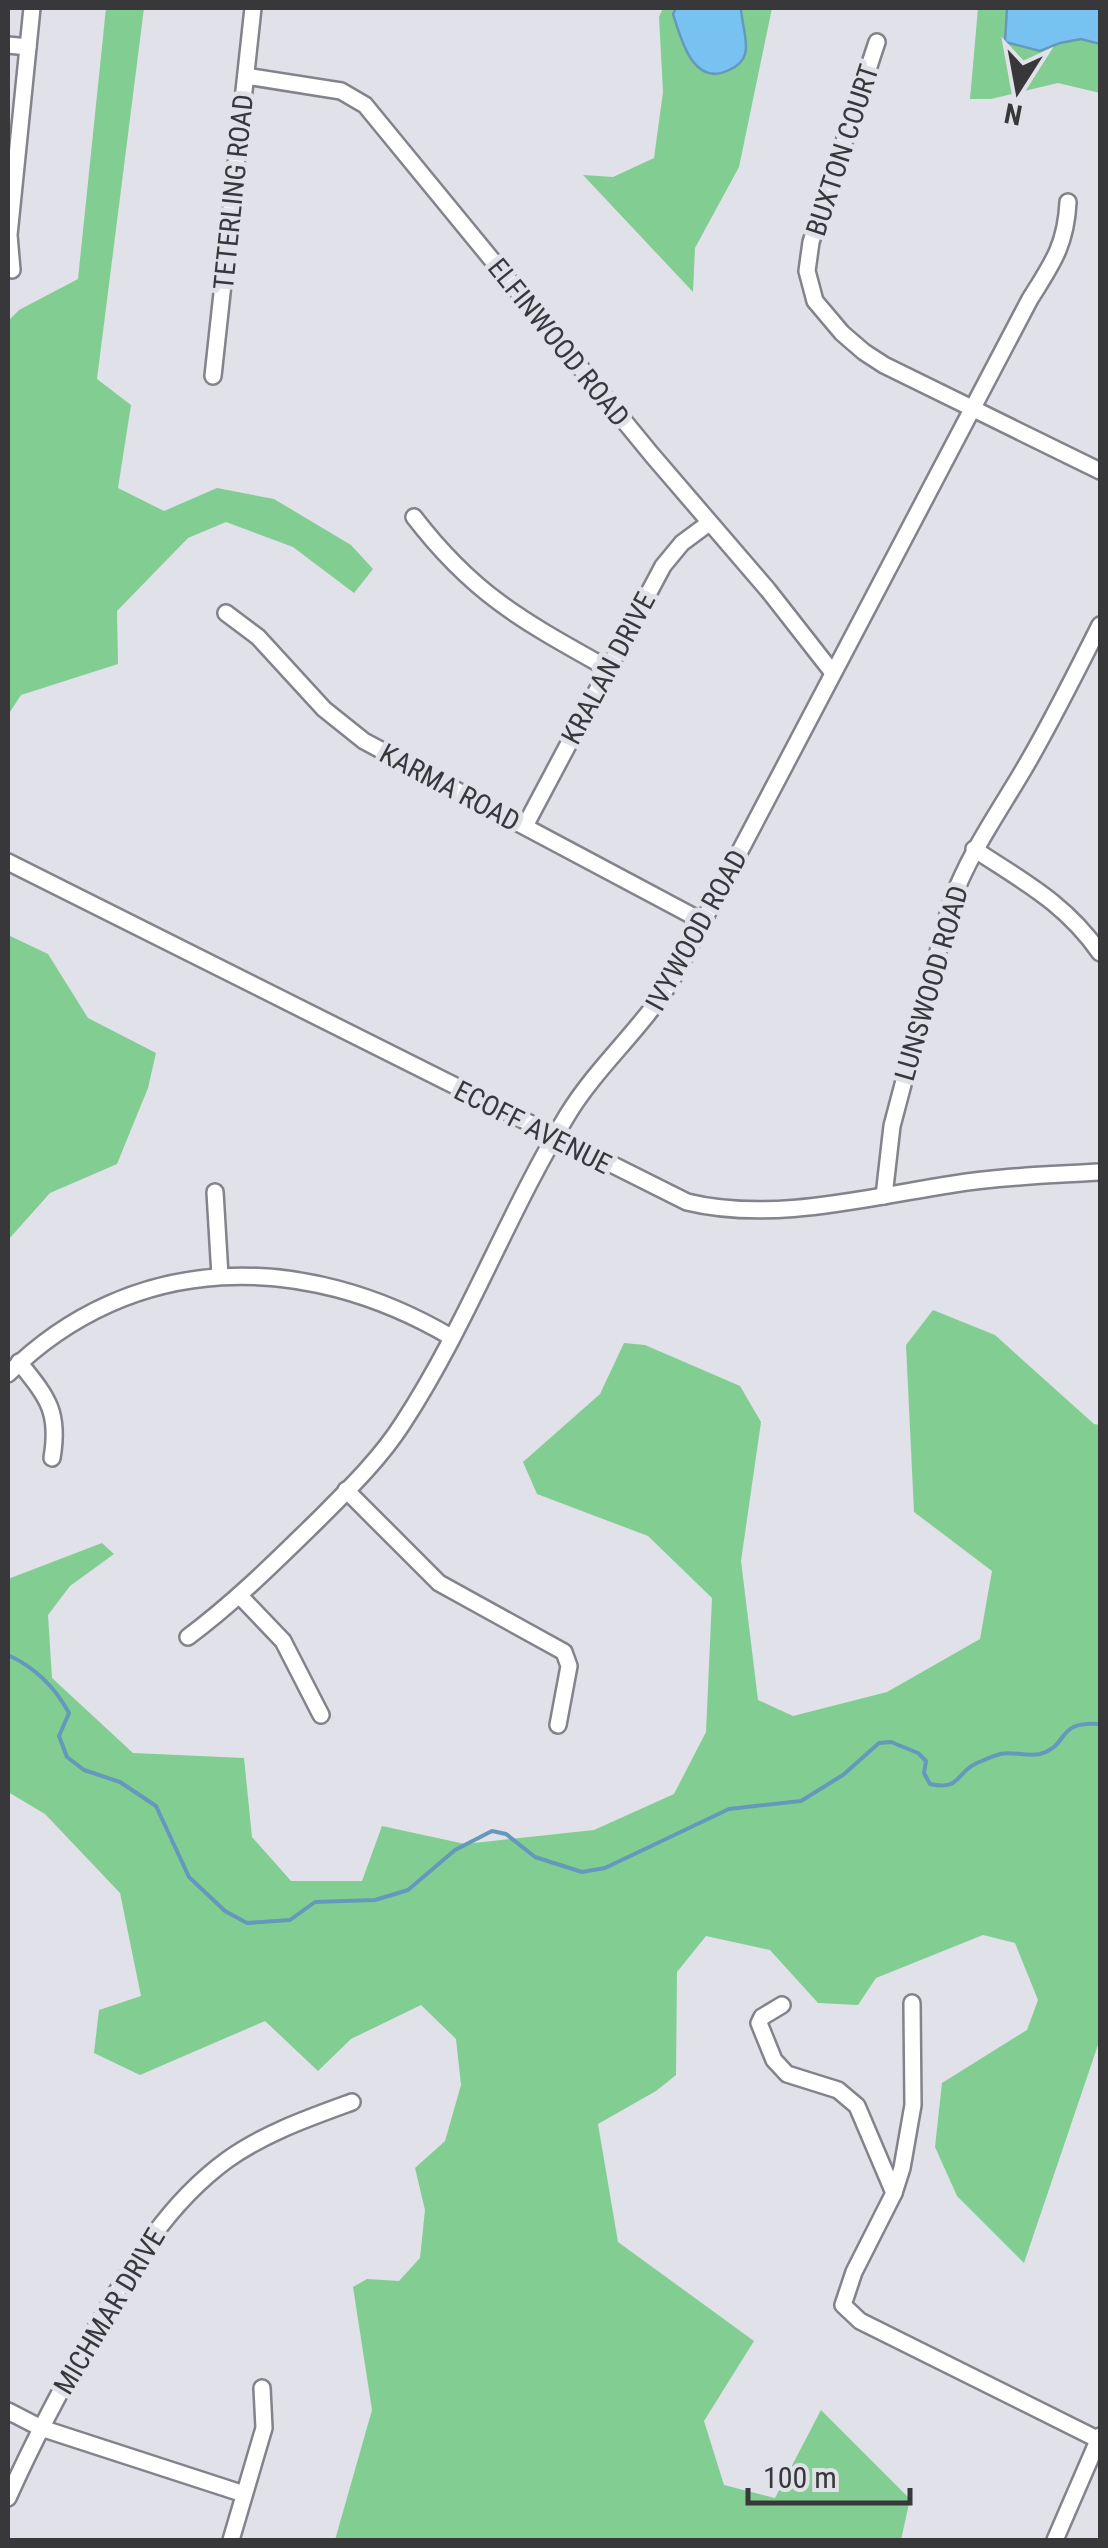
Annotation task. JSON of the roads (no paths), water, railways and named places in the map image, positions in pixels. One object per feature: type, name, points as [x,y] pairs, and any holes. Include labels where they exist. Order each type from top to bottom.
[{"type":"street","points":[[12,270],[9,236],[32,8]]},
{"type":"street","name":"TETERLING ROAD","points":[[213,376],[253,8]]},
{"type":"street","name":"BUXTON COURT","points":[[878,42],[811,242],[807,271],[822,312],[864,352],[884,365],[1100,470]]},
{"type":"street","points":[[8,44],[28,46]]},
{"type":"street","name":"ELFINWOOD ROAD","points":[[246,76],[341,91],[365,105],[834,674]]},
{"type":"street","name":"IVYWOOD ROAD","points":[[188,1638],[240,1596],[346,1490],[401,1426],[554,1138],[587,1086],[662,997],[704,922],[1030,299],[1060,250],[1068,202]]},
{"type":"street","points":[[414,516],[456,567],[500,606],[607,668]]},
{"type":"street","name":"KRALAN DRIVE","points":[[524,826],[663,566],[682,544],[709,523]]},
{"type":"street","name":"KARMA ROAD","points":[[226,613],[258,637],[324,709],[364,740],[704,922]]},
{"type":"street","name":"LUNSWOOD ROAD","points":[[884,1196],[892,1126],[951,903],[974,849],[1031,757],[1100,626]]},
{"type":"street","points":[[974,849],[1060,906],[1100,953]]},
{"type":"street","name":"ECOFF AVENUE","points":[[8,862],[667,1195],[703,1206],[775,1208],[986,1180],[1100,1172]]},
{"type":"street","points":[[215,1192],[220,1276]]},
{"type":"street","points":[[52,1458],[54,1414],[42,1391],[13,1368],[56,1332],[107,1303],[157,1286],[220,1276],[278,1277],[340,1288],[395,1307],[451,1337]]},
{"type":"street","points":[[346,1490],[440,1582],[564,1652],[568,1666],[558,1725]]},
{"type":"street","points":[[240,1596],[283,1642],[321,1715]]},
{"type":"street","points":[[912,2003],[913,2105],[902,2168],[894,2193],[854,2272],[843,2306],[860,2321],[1100,2438],[1056,2540]]},
{"type":"street","points":[[782,2005],[759,2023],[774,2060],[787,2074],[838,2090],[857,2106],[894,2193]]},
{"type":"street","name":"MICHMAR DRIVE","points":[[8,2498],[41,2428],[132,2262],[164,2220],[206,2178],[244,2150],[304,2118],[352,2102]]},
{"type":"street","points":[[231,2540],[264,2428],[262,2388]]},
{"type":"street","points":[[8,2412],[41,2428],[244,2494]]},
{"type":"water","points":[[676,8],[741,8],[746,44],[741,62],[717,74],[698,67],[680,36],[673,14]]},
{"type":"water","points":[[1007,8],[1100,8],[1100,44],[1081,39],[1040,51],[1005,42]]},
{"type":"waterway","points":[[8,1655],[43,1679],[69,1713],[59,1736],[67,1757],[84,1770],[120,1782],[156,1806],[189,1877],[225,1911],[247,1923],[290,1920],[315,1902],[375,1900],[408,1890],[455,1850],[492,1831],[506,1834],[535,1857],[582,1872],[605,1868],[729,1809],[801,1801],[843,1775],[879,1743],[891,1742],[918,1753],[926,1761],[924,1773],[930,1784],[940,1786],[953,1783],[970,1767],[988,1758],[1005,1753],[1040,1754],[1076,1726],[1100,1724]]}]
